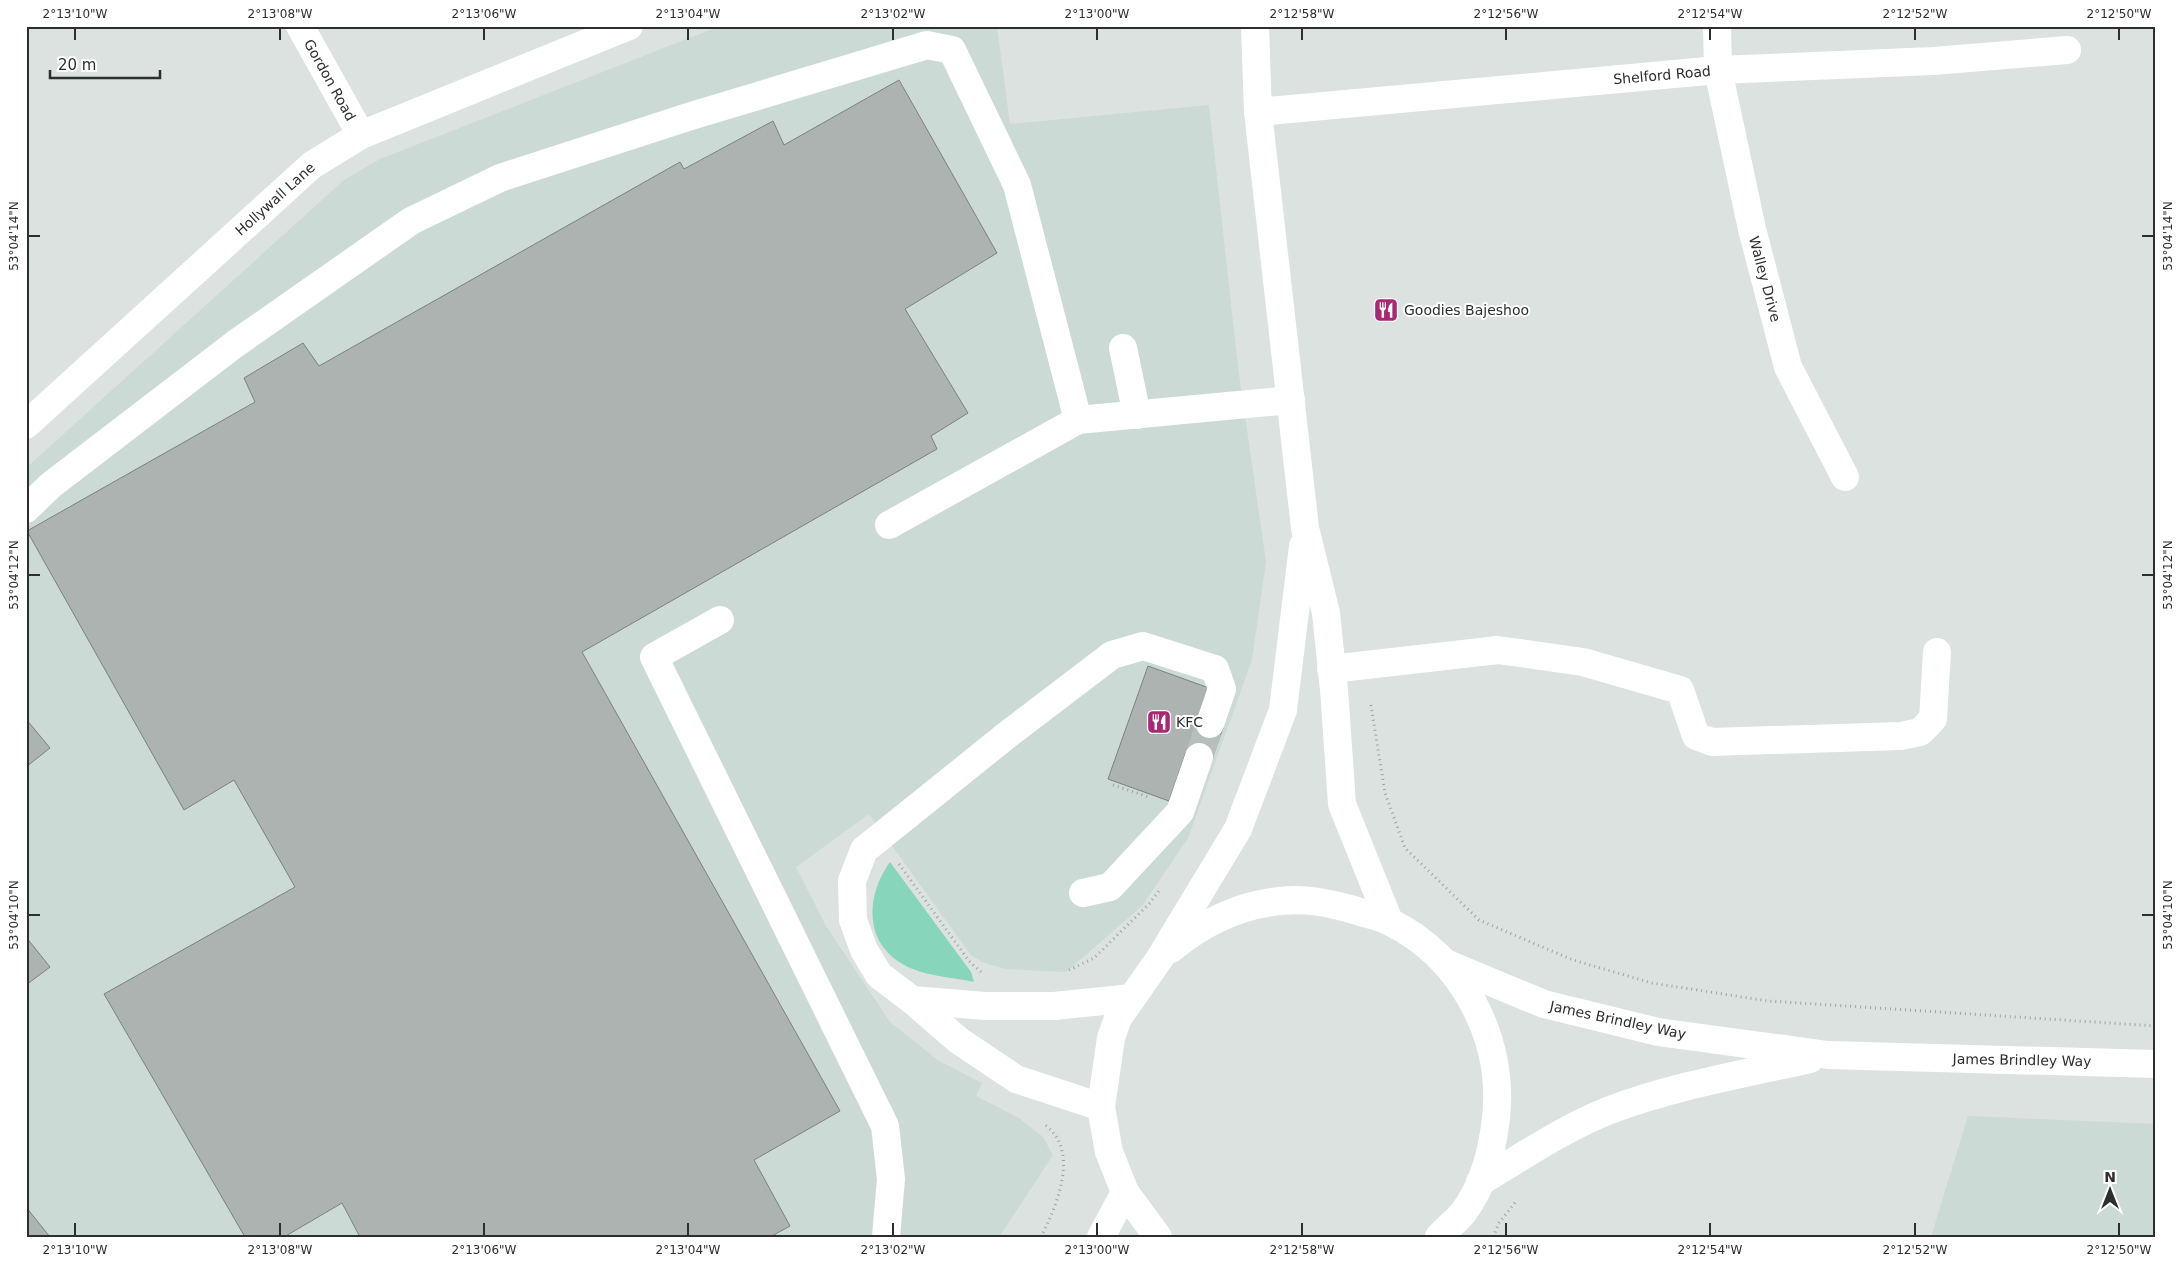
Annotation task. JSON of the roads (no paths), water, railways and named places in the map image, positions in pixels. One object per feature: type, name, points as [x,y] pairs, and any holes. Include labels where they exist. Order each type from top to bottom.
[{"type":"main road","name":"Gordon Road","points":[[300,26],[361,135]]},
{"type":"main road","name":"Hollywall Lane","points":[[26,425],[312,165],[361,135],[629,26]]},
{"type":"main road","points":[[1256,26],[1258,112],[1305,528],[1326,613],[1342,804],[1389,921]]},
{"type":"main road","name":"Walley Drive","points":[[1717,26],[1718,70],[1752,229],[1788,368],[1845,477]]},
{"type":"main road","points":[[26,509],[52,485],[235,344],[411,222],[500,178],[691,116],[928,45],[952,50],[1017,186],[1078,420]]},
{"type":"main road","name":"Shelford Road","points":[[1258,112],[1718,70],[1933,61],[2066,50]]},
{"type":"main road","points":[[1123,348],[1137,414]]},
{"type":"main road","points":[[889,525],[1078,420],[1291,400]]},
{"type":"main road","points":[[1158,1237],[1125,1192],[1109,1152],[1101,1107],[1111,1038],[1118,1018],[1160,958],[1238,829],[1283,710],[1305,528]]},
{"type":"main road","points":[[720,620],[654,657],[885,1126],[891,1179],[886,1237]]},
{"type":"main road","points":[[1101,1107],[1016,1079],[958,1040],[912,1000],[878,975],[864,950],[853,920],[852,881],[864,850],[902,817],[1112,655],[1143,646],[1215,669],[1222,689],[1210,724]]},
{"type":"main road","points":[[1331,669],[1498,650],[1584,662],[1680,690],[1696,736],[1712,742],[1901,736],[1920,732],[1933,719],[1937,652]]},
{"type":"main road","points":[[1083,893],[1110,887],[1180,812],[1199,757]]},
{"type":"main road","points":[[1160,958],[1187,936],[1221,917],[1255,905],[1281,901],[1324,901],[1389,921],[1418,938],[1446,963],[1477,1007],[1493,1049],[1499,1093],[1493,1149],[1480,1182],[1460,1225],[1438,1237]]},
{"type":"main road","name":"James Brindley Way","points":[[1446,963],[1544,1004],[1658,1032],[1828,1055],[2156,1064]]},
{"type":"main road","points":[[912,1000],[985,1006],[1054,1006],[1132,998]]},
{"type":"main road","name":"James Brindley Way","points":[[1480,1182],[1577,1125],[1611,1110],[1684,1087],[1828,1055]]},
{"type":"main road","points":[[1101,1237],[1125,1192]]},
{"type":"tunnel","points":[[1199,757],[1210,724]]},
{"type":"place","name":"Goodies Bajeshoo","points":[[1386,310]]},
{"type":"place","name":"KFC","points":[[1159,722]]}]
